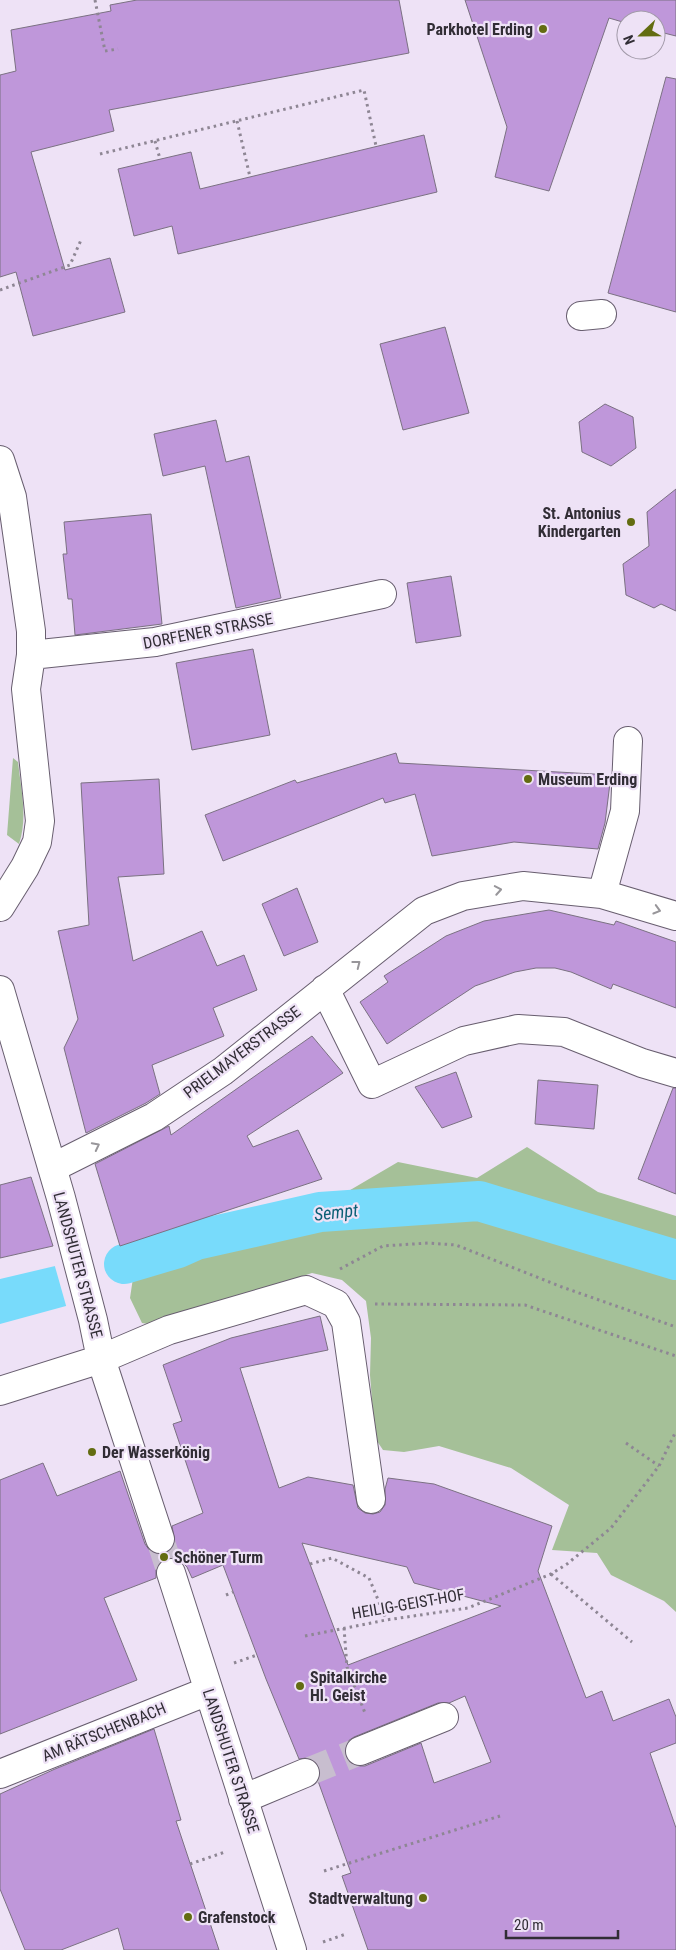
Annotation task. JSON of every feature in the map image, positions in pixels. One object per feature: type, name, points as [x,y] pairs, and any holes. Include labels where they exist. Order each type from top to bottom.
[{"type":"street","points":[[0,460],[12,497],[31,631],[31,655],[26,689],[40,820],[37,842],[33,851],[0,907]]},
{"type":"street","name":"DORFENER STRASSE","points":[[31,655],[155,642],[382,594]]},
{"type":"street","points":[[602,894],[626,811],[628,741]]},
{"type":"street","name":"PRIELMAYERSTRASSE","points":[[52,1168],[154,1117],[223,1071],[424,911],[463,896],[523,886],[602,894],[676,916]]},
{"type":"street","points":[[325,989],[372,1084],[464,1041],[518,1029],[564,1032],[642,1063],[676,1073]]},
{"type":"street","name":"LANDSHUTER STRASSE","points":[[0,990],[73,1244],[101,1359],[160,1539]]},
{"type":"street","points":[[0,1391],[101,1359],[169,1330],[306,1290],[336,1304],[346,1322],[371,1499]]},
{"type":"street","name":"LANDSHUTER STRASSE","points":[[171,1573],[292,1950]]},
{"type":"street","name":"AM RÄTSCHENBACH","points":[[0,1774],[208,1690]]},
{"type":"street","points":[[368,1747],[444,1717]]},
{"type":"street","points":[[243,1799],[305,1774]]},
{"type":"path","points":[[95,0],[105,51],[118,49]]},
{"type":"path","points":[[100,154],[364,90],[376,146]]},
{"type":"path","points":[[236,121],[250,177]]},
{"type":"path","points":[[155,141],[160,159]]},
{"type":"path","points":[[0,290],[70,265],[80,240]]},
{"type":"path","points":[[306,1290],[316,1280],[383,1246],[428,1243],[456,1245],[562,1287],[676,1327]]},
{"type":"path","points":[[336,1304],[525,1305],[676,1356]]},
{"type":"path","name":"HEILIG-GEIST-HOF","points":[[305,1636],[386,1620],[468,1608],[551,1574],[567,1564],[611,1528],[659,1466],[676,1431]]},
{"type":"path","points":[[626,1443],[659,1466]]},
{"type":"path","points":[[310,1564],[332,1558],[369,1578],[386,1620]]},
{"type":"path","points":[[551,1574],[632,1642]]},
{"type":"path","points":[[226,1595],[233,1592]]},
{"type":"path","points":[[344,1628],[346,1667],[368,1747]]},
{"type":"path","points":[[324,1870],[500,1816]]},
{"type":"path","points":[[320,1936],[322,1943],[346,1934]]},
{"type":"green space","points":[[13,758],[18,762],[23,803],[23,824],[19,844],[7,835]]},
{"type":"green space","points":[[527,1147],[598,1192],[676,1216],[676,1612],[664,1601],[611,1575],[597,1553],[552,1550],[569,1505],[511,1468],[439,1446],[404,1452],[383,1450],[375,1438],[370,1375],[371,1338],[366,1301],[342,1280],[312,1273],[154,1325],[142,1323],[130,1298],[133,1278],[270,1237],[398,1162],[477,1178]]},
{"type":"water","points":[[157,1242],[178,1248],[168,1258],[126,1275],[110,1294],[0,1324],[0,1279]]},
{"type":"pier","points":[[112,1250],[122,1285],[111,1297],[67,1309],[54,1263]]},
{"type":"building","points":[[137,0],[399,0],[409,53],[109,110],[114,131],[31,152],[65,270],[110,258],[125,312],[33,336],[16,272],[0,277],[0,75],[16,71],[11,30],[111,11],[110,5]]},
{"type":"building","points":[[465,0],[676,0],[676,36],[666,34],[666,10],[616,10],[616,20],[609,18],[549,191],[495,177],[507,127]]},
{"type":"building","points":[[666,77],[676,79],[676,312],[608,293]]},
{"type":"building","points":[[424,135],[437,192],[178,254],[172,226],[134,236],[118,169],[191,152],[200,189]]},
{"type":"building","points":[[445,327],[469,413],[403,430],[380,344]]},
{"type":"building","points":[[605,404],[633,417],[636,448],[611,466],[582,452],[579,422]]},
{"type":"building","points":[[216,420],[226,462],[249,456],[281,598],[236,608],[205,466],[163,476],[154,434]]},
{"type":"building","points":[[676,489],[676,611],[661,604],[654,608],[626,595],[623,564],[649,546],[647,512]]},
{"type":"building","points":[[151,514],[162,624],[75,635],[72,599],[68,599],[63,554],[67,554],[64,522]]},
{"type":"building","points":[[451,576],[461,636],[416,643],[407,583]]},
{"type":"building","points":[[253,649],[270,735],[192,750],[176,663]]},
{"type":"building","points":[[396,753],[399,763],[611,775],[605,823],[598,849],[514,842],[432,856],[415,794],[385,803],[383,798],[223,861],[205,815],[295,780],[297,783]]},
{"type":"building","points":[[159,779],[164,874],[118,877],[133,961],[202,931],[217,966],[244,955],[257,990],[213,1008],[224,1036],[152,1065],[160,1094],[86,1133],[64,1048],[78,1019],[58,931],[89,925],[81,783]]},
{"type":"building","points":[[297,888],[318,942],[284,956],[262,904]]},
{"type":"building","points":[[549,910],[614,925],[616,921],[676,942],[676,1008],[613,984],[611,989],[571,972],[555,968],[536,968],[515,972],[475,986],[387,1044],[360,1002],[388,982],[384,976],[446,936],[484,921]]},
{"type":"building","points":[[312,1036],[343,1073],[247,1136],[253,1147],[298,1130],[322,1179],[120,1246],[95,1164],[169,1126],[171,1135]]},
{"type":"building","points":[[456,1072],[472,1117],[442,1128],[415,1087]]},
{"type":"building","points":[[538,1080],[598,1085],[594,1129],[535,1124]]},
{"type":"building","points":[[673,1088],[676,1088],[676,1194],[638,1179]]},
{"type":"building","points":[[31,1177],[53,1246],[0,1258],[0,1185]]},
{"type":"building","points":[[320,1316],[328,1350],[240,1368],[279,1488],[308,1477],[353,1485],[358,1508],[365,1513],[373,1514],[380,1512],[385,1505],[385,1489],[388,1478],[434,1484],[552,1526],[538,1571],[586,1698],[602,1691],[613,1721],[669,1699],[676,1717],[676,1743],[650,1753],[676,1828],[676,1950],[368,1950],[342,1876],[351,1873],[318,1781],[320,1767],[314,1760],[299,1759],[266,1679],[223,1565],[192,1578],[187,1567],[181,1561],[175,1558],[167,1558],[160,1562],[156,1569],[156,1578],[104,1598],[137,1680],[0,1734],[0,1480],[43,1463],[57,1496],[120,1471],[145,1544],[150,1551],[156,1554],[165,1554],[172,1549],[175,1543],[172,1526],[203,1513],[173,1424],[182,1421],[163,1365],[231,1338]],"holes":[[[302,1543],[407,1567],[414,1583],[501,1606],[348,1665]],[[465,1696],[491,1762],[434,1783],[421,1743],[365,1766],[357,1766],[350,1763],[346,1757],[345,1748],[348,1741],[354,1737],[438,1703],[449,1703]]]},
{"type":"building","points":[[154,1729],[181,1820],[176,1821],[219,1950],[124,1950],[118,1928],[61,1950],[25,1950],[0,1889],[0,1794],[55,1769]]},
{"type":"waterway","name":"Sempt","points":[[124,1264],[178,1248],[196,1240],[320,1212],[479,1201],[676,1260]]},
{"type":"tunnel","points":[[160,1539],[171,1573]]},
{"type":"tunnel","points":[[305,1773],[360,1751]]},
{"type":"place","name":"Parkhotel Erding","points":[[543,29]]},
{"type":"place","name":"St. Antonius Kindergarten","points":[[631,522]]},
{"type":"place","name":"Museum Erding","points":[[528,779]]},
{"type":"place","name":"Der Wasserkönig","points":[[92,1452]]},
{"type":"place","name":"Schöner Turm","points":[[164,1557]]},
{"type":"place","name":"Spitalkirche Hl. Geist","points":[[300,1686]]},
{"type":"place","name":"Stadtverwaltung","points":[[423,1898]]},
{"type":"place","name":"Grafenstock","points":[[188,1917]]}]
